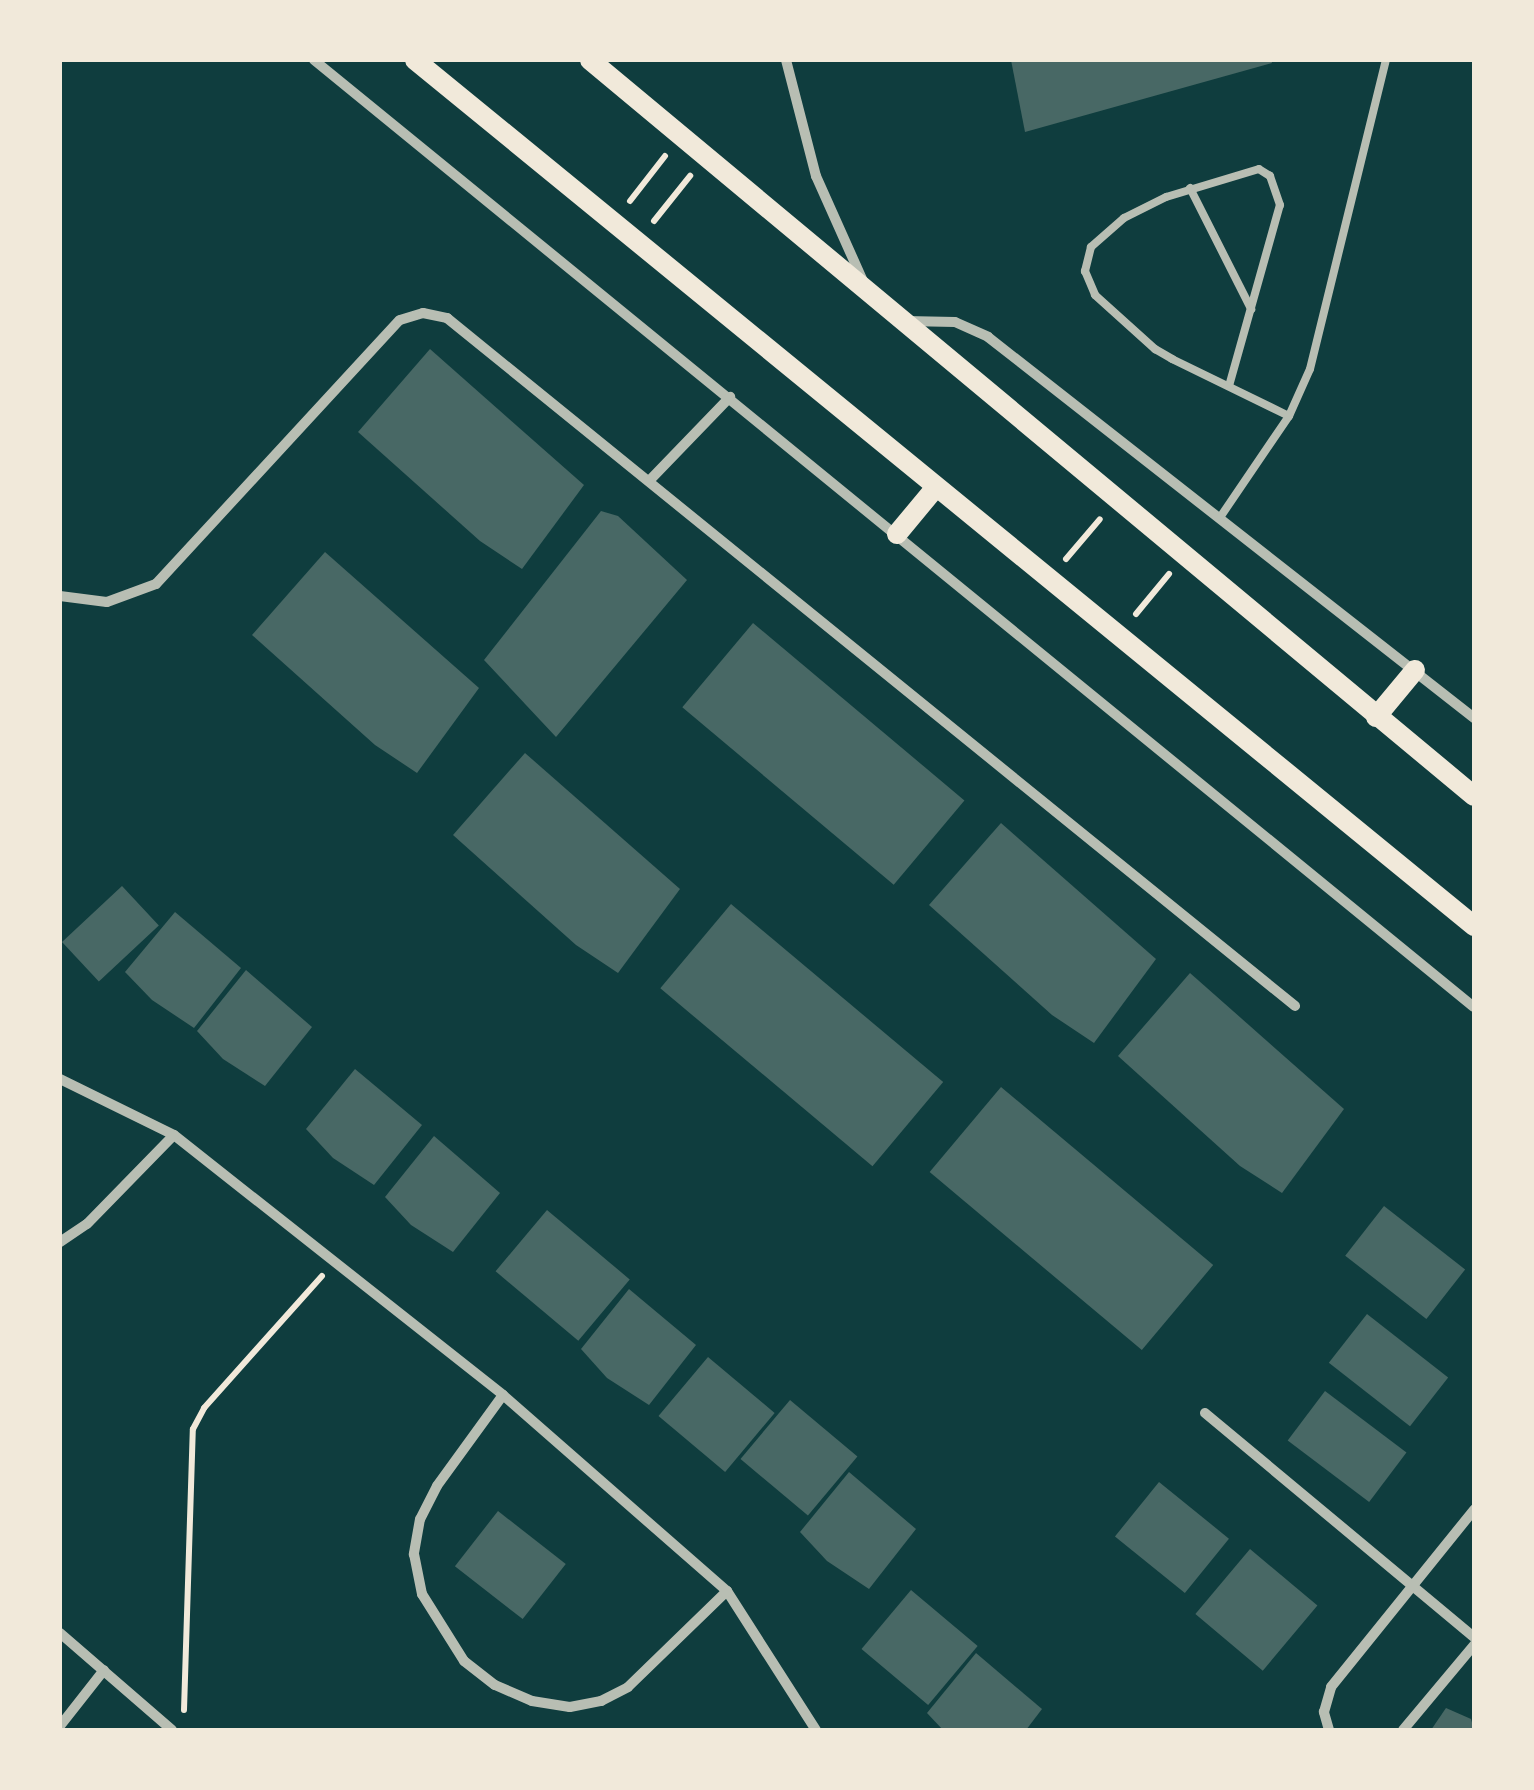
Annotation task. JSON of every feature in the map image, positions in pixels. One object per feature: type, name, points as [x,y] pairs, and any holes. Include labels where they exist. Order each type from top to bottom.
[{"type":"main road","points":[[415,60],[1474,926]]},
{"type":"main road","points":[[590,60],[1474,796]]},
{"type":"main road","points":[[897,534],[936,487]]},
{"type":"main road","points":[[1376,717],[1415,670]]},
{"type":"street","points":[[314,60],[1474,1007]]},
{"type":"street","points":[[786,60],[816,176],[868,291]]},
{"type":"street","points":[[60,596],[107,602],[156,584],[411,315],[447,318],[1295,1006]]},
{"type":"street","points":[[904,321],[938,318],[988,337],[1474,718]]},
{"type":"street","points":[[648,482],[730,397]]},
{"type":"street","points":[[60,1079],[174,1136],[503,1394],[727,1591],[816,1730]]},
{"type":"street","points":[[60,1242],[87,1224],[174,1136]]},
{"type":"street","points":[[503,1394],[437,1486],[420,1519],[414,1554],[422,1594],[464,1661],[495,1685],[532,1700],[570,1707],[601,1701],[628,1686],[727,1591]]},
{"type":"street","points":[[1206,1413],[1474,1637]]},
{"type":"street","points":[[1330,1730],[1324,1712],[1331,1688],[1474,1510]]},
{"type":"street","points":[[60,1633],[172,1730]]},
{"type":"street","points":[[1403,1730],[1474,1645]]},
{"type":"street","points":[[60,1726],[104,1670]]},
{"type":"lane","points":[[1221,516],[1288,416],[1310,369],[1386,60]]},
{"type":"lane","points":[[1228,386],[1280,206],[1278,190],[1258,169],[1190,188],[1124,218],[1091,247],[1087,283],[1140,338],[1228,386],[1288,416]]},
{"type":"lane","points":[[1190,188],[1251,310]]},
{"type":"path","points":[[614,222],[681,135]]},
{"type":"path","points":[[637,242],[706,156]]},
{"type":"path","points":[[1049,579],[1117,498]]},
{"type":"path","points":[[1119,634],[1185,555]]},
{"type":"path","points":[[183,1730],[193,1429],[204,1408],[336,1260]]},
{"type":"building","points":[[1011,60],[1271,60],[1272,63],[1025,132]]},
{"type":"building","points":[[430,349],[584,485],[522,569],[480,541],[358,432]]},
{"type":"building","points":[[601,511],[618,516],[687,580],[556,737],[484,660]]},
{"type":"building","points":[[325,552],[479,688],[417,773],[375,745],[252,635]]},
{"type":"building","points":[[753,623],[964,800],[894,885],[682,707]]},
{"type":"building","points":[[525,753],[680,889],[618,973],[576,945],[453,835]]},
{"type":"building","points":[[1001,823],[1156,959],[1094,1043],[1052,1015],[929,905]]},
{"type":"building","points":[[122,886],[159,925],[99,981],[62,942]]},
{"type":"building","points":[[731,904],[943,1082],[872,1166],[660,988]]},
{"type":"building","points":[[175,912],[241,968],[194,1028],[152,1000],[125,972]]},
{"type":"building","points":[[246,970],[312,1027],[265,1086],[223,1059],[197,1031]]},
{"type":"building","points":[[1190,973],[1344,1109],[1282,1193],[1240,1166],[1118,1056]]},
{"type":"building","points":[[355,1069],[422,1125],[374,1185],[333,1158],[306,1129]]},
{"type":"building","points":[[1001,1087],[1213,1265],[1142,1350],[930,1172]]},
{"type":"building","points":[[434,1136],[500,1193],[453,1252],[411,1225],[385,1197]]},
{"type":"building","points":[[1384,1206],[1465,1269],[1426,1319],[1345,1256]]},
{"type":"building","points":[[547,1210],[630,1279],[578,1341],[496,1271]]},
{"type":"building","points":[[629,1289],[696,1345],[649,1405],[607,1378],[581,1349]]},
{"type":"building","points":[[1367,1314],[1448,1377],[1410,1426],[1329,1363]]},
{"type":"building","points":[[708,1357],[775,1413],[725,1472],[659,1416]]},
{"type":"building","points":[[1325,1391],[1406,1452],[1369,1502],[1288,1441]]},
{"type":"building","points":[[790,1400],[857,1457],[808,1516],[741,1459]]},
{"type":"building","points":[[849,1472],[916,1529],[869,1589],[827,1561],[800,1532]]},
{"type":"building","points":[[1159,1482],[1229,1539],[1185,1593],[1115,1536]]},
{"type":"building","points":[[498,1511],[566,1564],[523,1619],[455,1566]]},
{"type":"building","points":[[1250,1549],[1317,1606],[1263,1671],[1195,1614]]},
{"type":"building","points":[[911,1590],[978,1646],[928,1705],[862,1649]]},
{"type":"building","points":[[976,1653],[1042,1709],[1026,1730],[943,1730],[927,1713]]},
{"type":"building","points":[[1446,1708],[1471,1719],[1474,1730],[1431,1730]]}]
